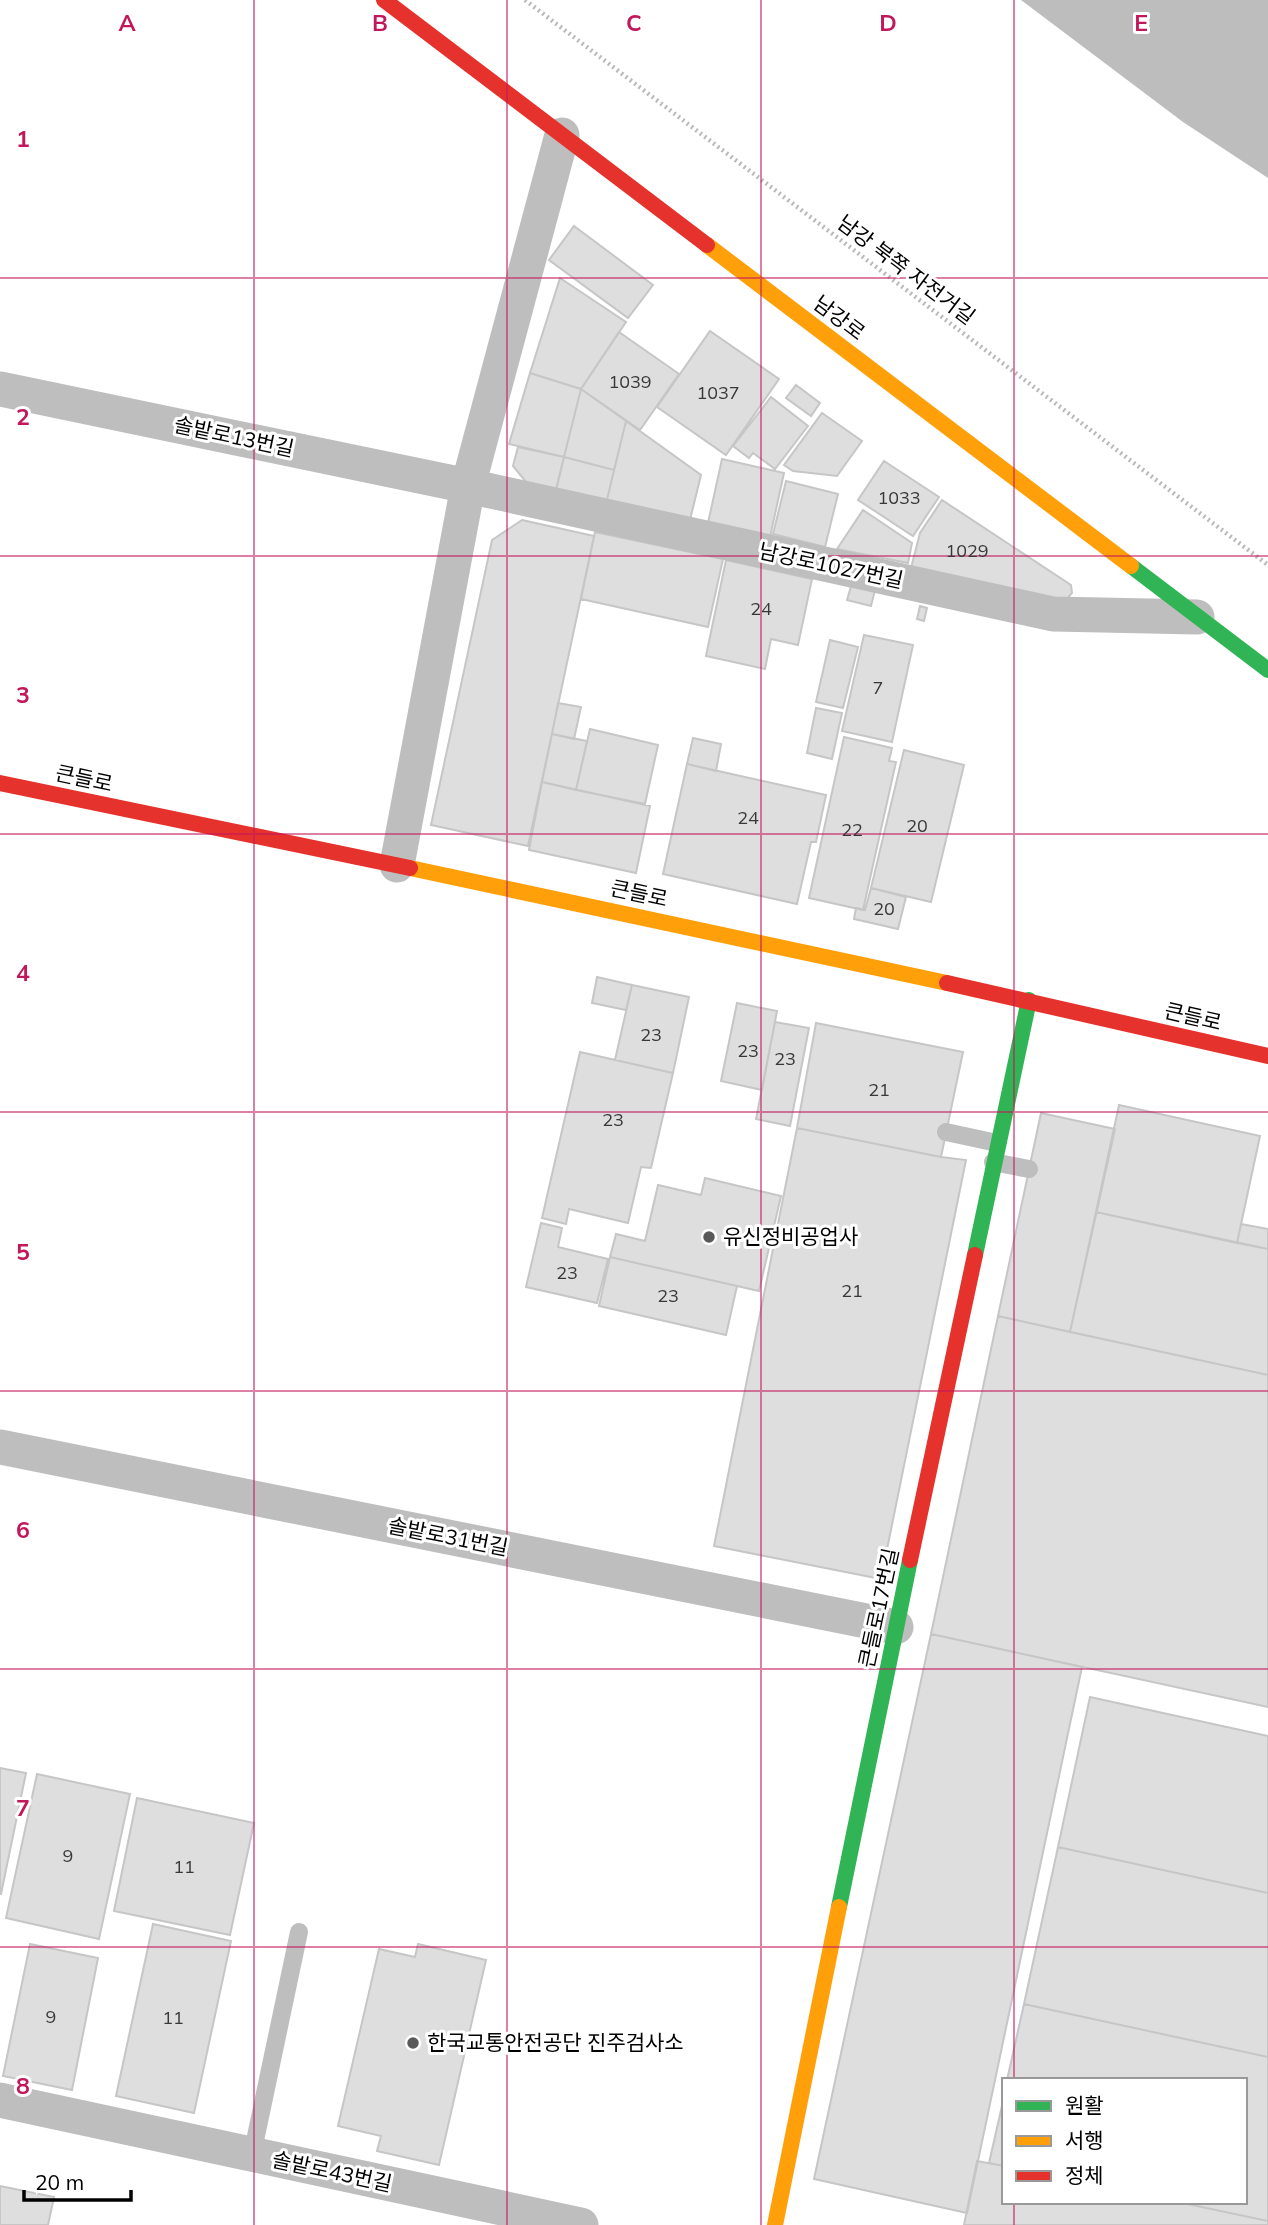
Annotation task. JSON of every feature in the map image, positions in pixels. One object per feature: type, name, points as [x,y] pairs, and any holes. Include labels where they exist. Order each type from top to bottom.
[{"type":"street","name":"남강로","points":[[384,0],[1268,670]]},
{"type":"street","points":[[397,865],[468,486],[562,135]]},
{"type":"street","name":"솔밭로13번길","points":[[0,388],[468,486]]},
{"type":"street","name":"남강로1027번길","points":[[468,486],[1053,614],[1197,617]]},
{"type":"street","name":"큰들로","points":[[0,783],[700,928],[1268,1056]]},
{"type":"street","name":"큰들로17번길","points":[[775,2225],[896,1628],[1029,1000]]},
{"type":"street","name":"솔밭로31번길","points":[[0,1447],[896,1628]]},
{"type":"street","name":"솔밭로43번길","points":[[0,2101],[581,2225]]},
{"type":"lane","points":[[946,1132],[997,1143]]},
{"type":"lane","points":[[993,1162],[1029,1169]]},
{"type":"lane","points":[[252,2155],[299,1932]]},
{"type":"path","name":"남강 북쪽 자전거길","points":[[525,0],[1268,565]]},
{"type":"shaded area","points":[[1021,0],[1268,0],[1268,178],[1183,122]]},
{"type":"building","points":[[574,226],[653,285],[628,318],[549,260]]},
{"type":"building","points":[[560,278],[626,322],[581,389],[530,373]]},
{"type":"building","points":[[710,331],[779,379],[726,455],[657,407]]},
{"type":"building","points":[[619,332],[679,374],[640,430],[581,389]]},
{"type":"building","points":[[530,373],[581,389],[564,457],[509,444]]},
{"type":"building","points":[[796,385],[820,403],[811,416],[786,398]]},
{"type":"building","points":[[581,389],[626,421],[614,470],[564,457]]},
{"type":"building","points":[[771,397],[808,426],[775,469],[753,453],[749,458],[733,446]]},
{"type":"building","points":[[822,413],[862,441],[837,476],[793,471],[784,465]]},
{"type":"building","points":[[626,421],[701,475],[688,528],[605,508]]},
{"type":"building","points":[[518,447],[564,457],[556,489],[526,482],[513,466]]},
{"type":"building","points":[[564,457],[614,470],[605,508],[555,495]]},
{"type":"building","points":[[722,459],[784,473],[770,537],[708,523]]},
{"type":"building","points":[[884,461],[939,497],[913,536],[858,500]]},
{"type":"building","points":[[786,481],[838,494],[825,547],[773,534]]},
{"type":"building","points":[[942,500],[1071,585],[1072,593],[1065,601],[911,568],[920,533]]},
{"type":"building","points":[[863,510],[912,543],[908,563],[837,549]]},
{"type":"building","points":[[522,520],[594,536],[528,846],[431,825],[492,540]]},
{"type":"building","points":[[595,532],[723,559],[708,627],[581,599]]},
{"type":"building","points":[[726,560],[812,579],[798,645],[771,639],[765,669],[706,656]]},
{"type":"building","points":[[852,583],[875,590],[871,606],[847,600]]},
{"type":"building","points":[[920,606],[927,608],[924,621],[917,619]]},
{"type":"building","points":[[864,635],[913,645],[892,742],[842,731]]},
{"type":"building","points":[[830,640],[858,647],[843,708],[816,702]]},
{"type":"building","points":[[558,703],[581,707],[574,739],[552,734]]},
{"type":"building","points":[[816,708],[842,713],[832,759],[807,753]]},
{"type":"building","points":[[590,729],[658,745],[645,804],[576,790]]},
{"type":"building","points":[[552,734],[587,741],[576,790],[542,782]]},
{"type":"building","points":[[844,737],[892,748],[889,761],[896,762],[863,910],[809,898]]},
{"type":"building","points":[[693,738],[721,744],[716,771],[687,764]]},
{"type":"building","points":[[904,750],[964,765],[931,902],[871,888]]},
{"type":"building","points":[[687,764],[826,795],[816,842],[811,842],[797,904],[663,874]]},
{"type":"building","points":[[542,782],[650,806],[636,873],[529,850]]},
{"type":"building","points":[[871,888],[906,897],[898,929],[854,919],[856,908],[865,910]]},
{"type":"building","points":[[597,977],[632,985],[626,1010],[592,1003]]},
{"type":"building","points":[[632,985],[689,997],[673,1073],[615,1060]]},
{"type":"building","points":[[737,1003],[777,1011],[762,1090],[721,1081]]},
{"type":"building","points":[[775,1022],[809,1028],[790,1126],[756,1119]]},
{"type":"building","points":[[816,1023],[963,1052],[941,1157],[797,1128]]},
{"type":"building","points":[[580,1052],[673,1073],[651,1168],[641,1167],[628,1223],[569,1209],[566,1224],[542,1218]]},
{"type":"building","points":[[1119,1105],[1260,1136],[1237,1243],[1096,1212]]},
{"type":"building","points":[[1041,1113],[1115,1129],[1070,1332],[998,1316]]},
{"type":"building","points":[[797,1128],[966,1160],[881,1579],[714,1546]]},
{"type":"building","name":"유신정비공업사","points":[[705,1178],[781,1196],[759,1291],[610,1257],[616,1234],[645,1241],[658,1185],[701,1195]]},
{"type":"building","points":[[1096,1212],[1268,1249],[1268,1375],[1070,1332]]},
{"type":"building","points":[[541,1223],[562,1228],[558,1247],[608,1259],[597,1303],[526,1287]]},
{"type":"building","points":[[1241,1224],[1268,1229],[1268,1249],[1237,1243]]},
{"type":"building","points":[[610,1257],[737,1286],[726,1335],[599,1306]]},
{"type":"building","points":[[998,1316],[1268,1375],[1268,1707],[931,1634]]},
{"type":"building","points":[[931,1634],[1082,1667],[967,2213],[814,2179]]},
{"type":"building","points":[[1090,1697],[1268,1736],[1268,1893],[1058,1847]]},
{"type":"building","points":[[0,1768],[26,1773],[1,1894],[0,1894]]},
{"type":"building","points":[[37,1774],[130,1794],[99,1939],[6,1918]]},
{"type":"building","points":[[137,1798],[254,1823],[230,1935],[114,1911]]},
{"type":"building","points":[[1058,1847],[1268,1893],[1268,2057],[1024,2004]]},
{"type":"building","points":[[153,1924],[231,1941],[194,2113],[116,2096]]},
{"type":"building","points":[[30,1944],[98,1958],[72,2090],[3,2076]]},
{"type":"building","name":"한국교통안전공단 진주검사소","points":[[418,1944],[486,1960],[439,2165],[377,2151],[381,2136],[338,2126],[379,1949],[415,1957]]},
{"type":"building","points":[[1024,2004],[1268,2057],[1268,2221],[1187,2204],[1247,2204],[1247,2078],[1007,2078]]},
{"type":"building","points":[[1002,2106],[1002,2166],[989,2163]]},
{"type":"building","points":[[977,2161],[1002,2166],[1002,2204],[1187,2204],[1268,2221],[1268,2225],[964,2225]]},
{"type":"building","points":[[0,2186],[54,2197],[48,2225],[0,2225]]},
{"type":"traffic: fast","points":[[1131,566],[1268,670]]},
{"type":"traffic: fast","points":[[975,1255],[1029,1000]]},
{"type":"traffic: fast","points":[[839,1907],[910,1560]]},
{"type":"traffic: slow","points":[[707,245],[1131,566]]},
{"type":"traffic: slow","points":[[410,868],[947,983]]},
{"type":"traffic: slow","points":[[775,2225],[839,1907]]},
{"type":"traffic: jam","points":[[384,0],[707,245]]},
{"type":"traffic: jam","points":[[0,783],[410,868]]},
{"type":"traffic: jam","points":[[947,983],[1268,1056]]},
{"type":"traffic: jam","points":[[910,1560],[975,1255]]},
{"type":"place","name":"유신정비공업사","points":[[709,1237]]},
{"type":"place","name":"한국교통안전공단 진주검사소","points":[[413,2043]]}]
